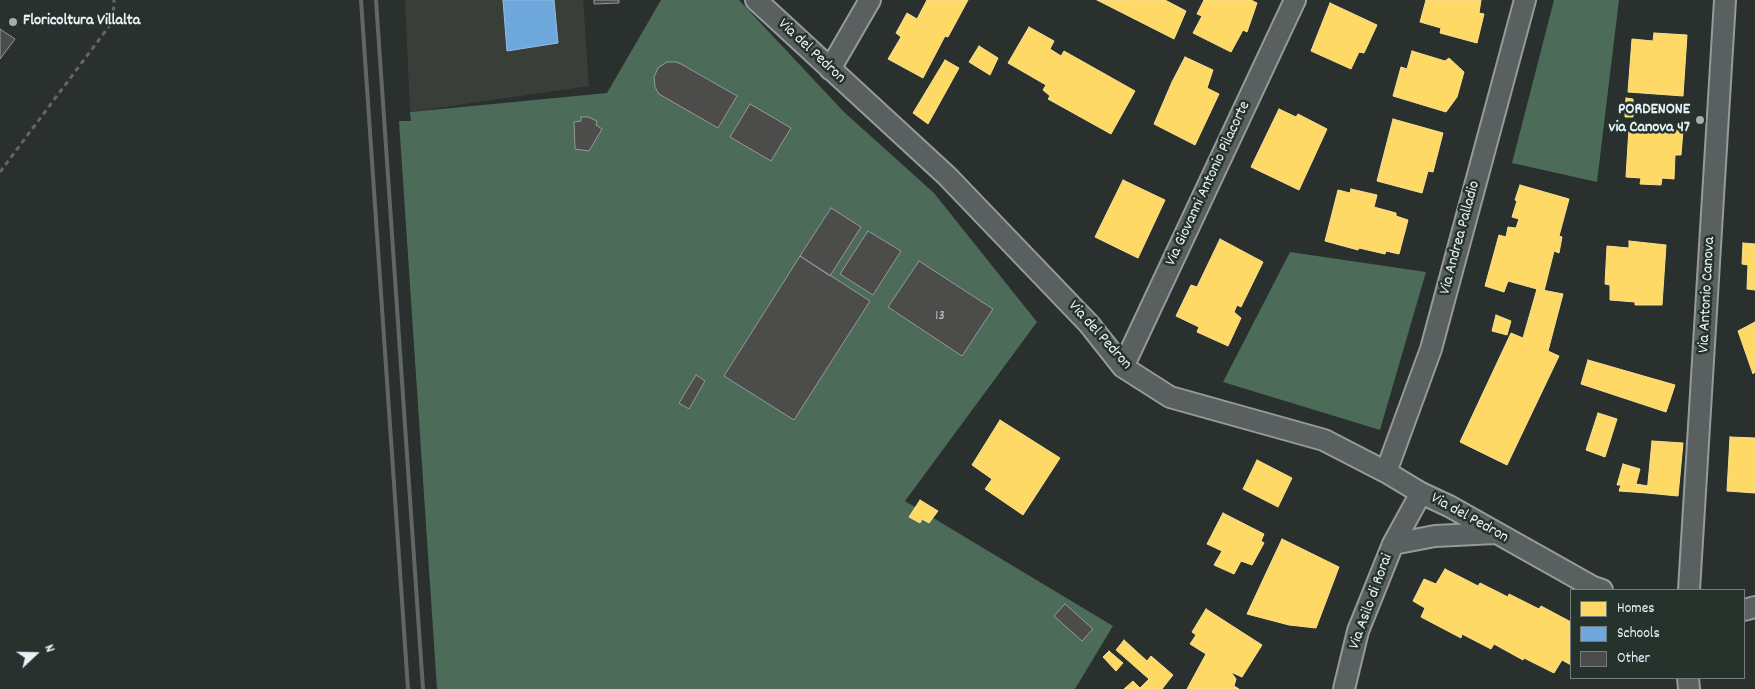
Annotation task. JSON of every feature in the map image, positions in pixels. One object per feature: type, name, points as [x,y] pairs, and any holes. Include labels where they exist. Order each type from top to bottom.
[{"type":"street","name":"Via del Pedron","points":[[756,0],[947,176],[1089,324],[1123,367],[1170,397],[1324,440],[1386,472],[1421,493],[1449,506],[1599,589]]},
{"type":"street","points":[[830,69],[870,0]]},
{"type":"street","name":"Via Giovanni Antonio Pilacorte","points":[[1123,367],[1295,0]]},
{"type":"street","name":"Via Andrea Palladio","points":[[1386,472],[1431,349],[1525,0]]},
{"type":"street","name":"Via Antonio Canova","points":[[1689,589],[1726,0]]},
{"type":"street","name":"Via Asilo di Rorai","points":[[1344,689],[1358,631],[1393,544],[1421,493]]},
{"type":"street","name":"Via Asilo di Rorai","points":[[1393,544],[1435,536],[1495,533]]},
{"type":"path","points":[[0,172],[113,21],[114,0]]},
{"type":"shaded area","points":[[405,0],[583,0],[589,86],[410,112]]},
{"type":"green space","points":[[661,0],[739,0],[844,112],[934,193],[1037,322],[905,501],[1113,626],[1075,689],[437,689],[399,121],[411,121],[410,112],[607,93]]},
{"type":"green space","points":[[1554,0],[1619,0],[1597,182],[1512,163]]},
{"type":"green space","points":[[1290,252],[1426,272],[1380,430],[1223,382]]},
{"type":"building: Homes","points":[[927,0],[968,0],[948,37],[945,36],[923,78],[888,59],[901,37],[896,33],[907,13],[917,19]]},
{"type":"building: Homes","points":[[1097,0],[1165,0],[1186,11],[1174,39]]},
{"type":"building: Homes","points":[[1204,0],[1251,0],[1257,3],[1247,32],[1243,30],[1231,52],[1193,33],[1202,16],[1197,14]]},
{"type":"building: Homes","points":[[1426,0],[1481,0],[1479,13],[1484,14],[1477,43],[1440,33],[1441,28],[1420,22]]},
{"type":"building: Homes","points":[[1330,3],[1377,25],[1364,53],[1359,52],[1351,69],[1311,51]]},
{"type":"building: Homes","points":[[1029,27],[1054,41],[1050,49],[1061,56],[1064,51],[1135,91],[1111,134],[1048,99],[1050,96],[1043,90],[1046,85],[1008,63]]},
{"type":"building: Homes","points":[[1654,33],[1687,35],[1683,96],[1628,92],[1632,39],[1653,41]]},
{"type":"building: Homes","points":[[979,46],[998,58],[990,75],[969,62]]},
{"type":"building: Homes","points":[[1412,51],[1445,61],[1449,58],[1464,72],[1457,97],[1446,112],[1393,96],[1401,67],[1407,69]]},
{"type":"building: Homes","points":[[1185,57],[1213,70],[1207,88],[1219,94],[1195,145],[1154,124]]},
{"type":"building: Homes","points":[[945,60],[959,68],[928,124],[913,113]]},
{"type":"building: Homes","points":[[1626,98],[1633,99],[1633,117],[1625,117]]},
{"type":"building: Homes","points":[[1279,109],[1296,117],[1298,114],[1327,129],[1299,190],[1251,167]]},
{"type":"building: Homes","points":[[1393,119],[1443,133],[1433,172],[1428,171],[1422,193],[1377,181]]},
{"type":"building: Homes","points":[[1629,128],[1683,130],[1681,155],[1675,155],[1674,179],[1662,178],[1661,185],[1640,184],[1641,178],[1626,177]]},
{"type":"building: Homes","points":[[1123,180],[1165,200],[1138,258],[1095,237]]},
{"type":"building: Homes","points":[[1520,185],[1569,199],[1559,236],[1562,237],[1559,253],[1554,251],[1544,291],[1508,281],[1504,292],[1485,286],[1499,235],[1506,237],[1508,227],[1516,228],[1519,219],[1512,217]]},
{"type":"building: Homes","points":[[1351,189],[1377,195],[1374,207],[1396,213],[1396,216],[1408,220],[1399,254],[1386,251],[1385,254],[1359,248],[1358,250],[1325,241],[1338,190],[1350,193]]},
{"type":"building: Homes","points":[[1220,239],[1263,262],[1241,307],[1237,305],[1234,312],[1241,318],[1228,346],[1197,332],[1199,327],[1176,316],[1191,285],[1197,287]]},
{"type":"building: Homes","points":[[1629,241],[1666,245],[1662,305],[1635,305],[1635,302],[1610,300],[1610,285],[1605,284],[1607,246],[1629,248]]},
{"type":"building: Homes","points":[[1743,243],[1755,244],[1755,290],[1747,289],[1748,265],[1742,264]]},
{"type":"building: Homes","points":[[1537,289],[1563,294],[1548,351],[1559,356],[1507,465],[1460,442],[1511,333],[1523,338]]},
{"type":"building: Homes","points":[[1496,315],[1511,321],[1507,335],[1492,331]]},
{"type":"building: Homes","points":[[1755,322],[1755,372],[1753,374],[1738,331]]},
{"type":"building: Homes","points":[[1588,360],[1675,385],[1666,412],[1581,384]]},
{"type":"building: Homes","points":[[1598,413],[1617,419],[1605,457],[1586,450]]},
{"type":"building: Homes","points":[[1000,420],[1060,458],[1023,515],[985,489],[992,479],[972,465]]},
{"type":"building: Homes","points":[[1730,437],[1755,438],[1755,493],[1727,491]]},
{"type":"building: Homes","points":[[1652,441],[1683,443],[1678,496],[1647,493]]},
{"type":"building: Homes","points":[[1257,460],[1292,478],[1278,507],[1243,489]]},
{"type":"building: Homes","points":[[1623,464],[1640,469],[1636,484],[1648,486],[1647,493],[1619,491],[1621,485],[1617,485]]},
{"type":"building: Homes","points":[[920,500],[938,511],[929,523],[922,519],[920,523],[909,517]]},
{"type":"building: Homes","points":[[1223,513],[1264,534],[1261,541],[1264,543],[1252,565],[1241,561],[1234,574],[1214,565],[1222,551],[1207,544]]},
{"type":"building: Homes","points":[[1282,539],[1339,567],[1316,628],[1289,625],[1247,614]]},
{"type":"building: Homes","points":[[1445,569],[1478,586],[1480,583],[1508,597],[1509,594],[1539,609],[1541,606],[1570,621],[1570,664],[1562,660],[1554,673],[1524,658],[1523,660],[1494,644],[1491,649],[1462,634],[1461,638],[1421,617],[1425,608],[1413,601],[1424,579],[1436,584]]},
{"type":"building: Homes","points":[[1206,609],[1262,645],[1242,677],[1231,672],[1236,679],[1234,686],[1239,689],[1187,689],[1206,654],[1190,644],[1196,635],[1192,632]]},
{"type":"building: Homes","points":[[1124,640],[1147,661],[1151,656],[1173,675],[1162,689],[1124,689],[1133,681],[1140,688],[1149,679],[1116,650]]},
{"type":"building: Homes","points":[[1109,651],[1123,663],[1116,671],[1103,657]]},
{"type":"building: Schools","points":[[503,0],[554,0],[558,43],[507,51]]},
{"type":"building: Other","points":[[594,0],[619,0],[619,3],[594,4]]},
{"type":"building: Other","points":[[0,29],[15,39],[0,59]]},
{"type":"building: Other","points":[[667,62],[681,64],[737,96],[718,128],[659,94],[655,87],[654,77],[658,68]]},
{"type":"building: Other","points":[[750,104],[791,128],[771,161],[730,137]]},
{"type":"building: Other","points":[[581,117],[588,117],[597,121],[596,125],[602,129],[589,151],[575,149],[574,122],[581,121]]},
{"type":"building: Other","points":[[831,208],[861,227],[830,276],[800,256]]},
{"type":"building: Other","points":[[868,231],[901,251],[873,295],[840,274]]},
{"type":"building: Other","points":[[800,256],[870,301],[794,420],[724,376]]},
{"type":"building: Other","points":[[919,261],[993,309],[962,356],[888,307]]},
{"type":"building: Other","points":[[696,375],[705,381],[689,409],[679,403]]},
{"type":"building: Other","points":[[1065,604],[1093,629],[1082,641],[1054,616]]},
{"type":"railway","points":[[361,0],[408,689]]},
{"type":"railway","points":[[376,0],[423,689]]},
{"type":"place","name":"Floricoltura Villalta","points":[[13,22]]},
{"type":"place","name":"PORDENONE via Canova 47","points":[[1700,120]]}]
